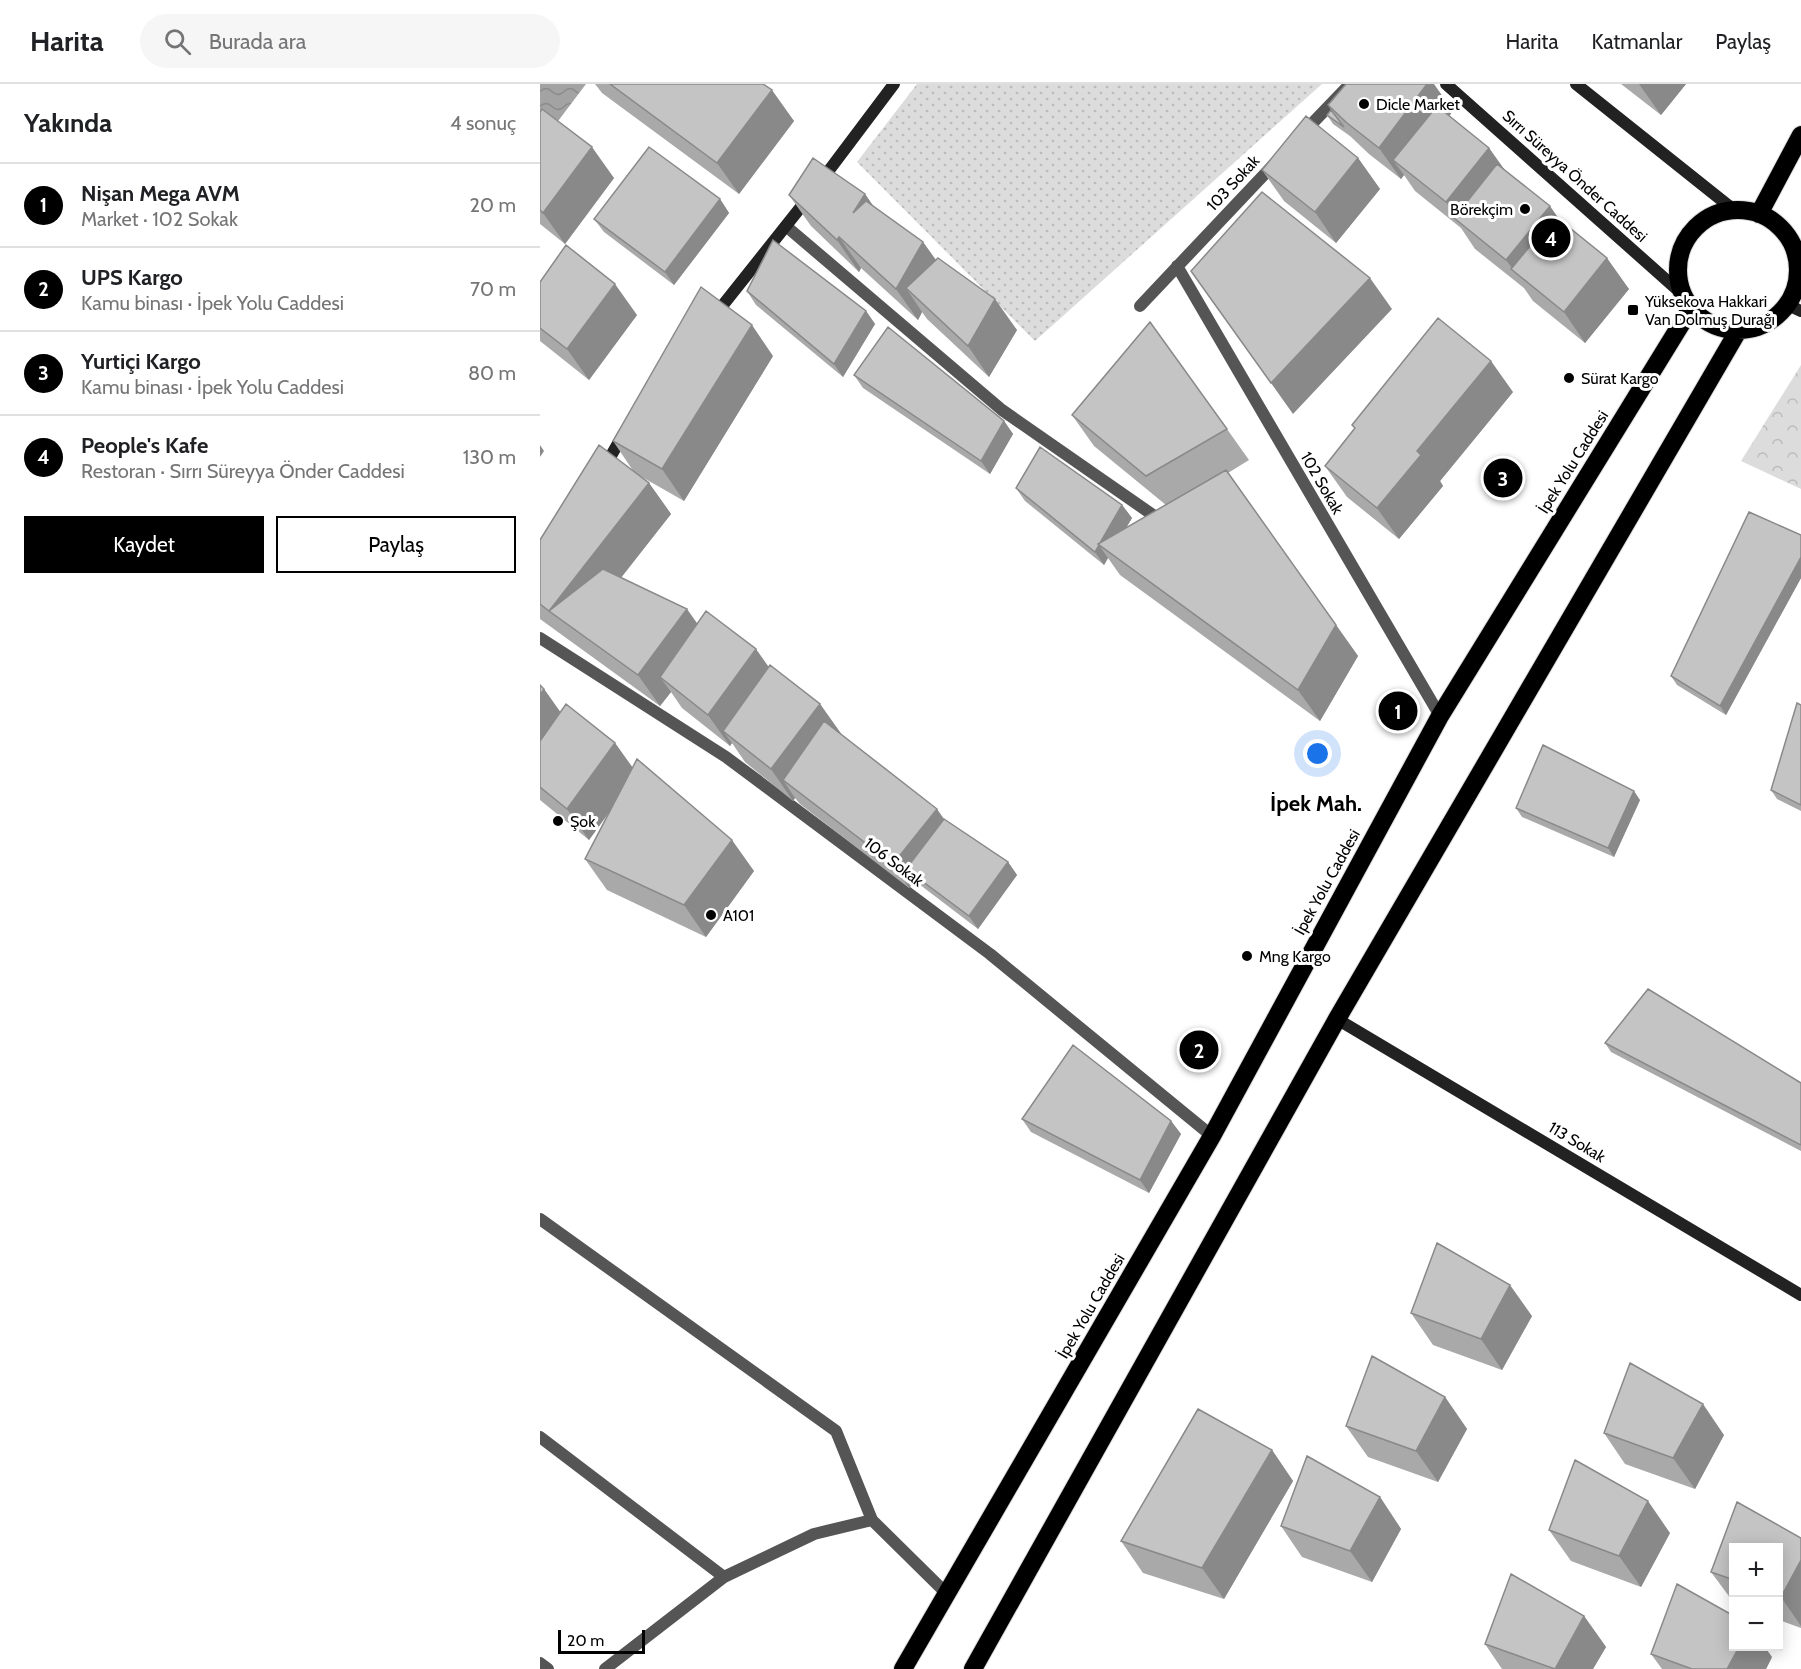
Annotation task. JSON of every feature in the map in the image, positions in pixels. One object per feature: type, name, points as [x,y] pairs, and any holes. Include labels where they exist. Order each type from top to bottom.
[{"type":"highway","points":[[1759,214],[1801,135]]},
{"type":"highway","points":[[1734,210],[1753,212],[1772,220],[1798,244],[1799,268],[1795,308],[1758,328],[1738,331],[1720,328],[1704,321],[1686,300],[1677,274],[1679,255],[1687,238],[1699,224],[1716,214],[1734,210]]},
{"type":"highway","name":"İpek Yolu Caddesi","points":[[903,1669],[1212,1136],[1440,716],[1686,300]]},
{"type":"highway","points":[[973,1669],[1337,1018],[1738,331]]},
{"type":"street","points":[[707,326],[787,227],[894,84]]},
{"type":"street","name":"103 Sokak","points":[[1140,306],[1350,84]]},
{"type":"street","name":"Sırrı Süreyya Önder Caddesi","points":[[1446,84],[1686,300]]},
{"type":"street","points":[[1576,84],[1734,210]]},
{"type":"street","points":[[787,227],[1002,410],[1171,528]]},
{"type":"street","name":"102 Sokak","points":[[1177,266],[1440,716]]},
{"type":"street","points":[[599,477],[628,426]]},
{"type":"street","name":"106 Sokak","points":[[540,638],[735,764],[990,954],[1212,1136]]},
{"type":"street","name":"113 Sokak","points":[[1337,1018],[1801,1295]]},
{"type":"street","points":[[540,1219],[836,1431],[872,1520],[947,1594]]},
{"type":"street","points":[[540,1437],[724,1577]]},
{"type":"street","points":[[605,1669],[724,1577],[814,1534],[872,1520]]},
{"type":"street","points":[[540,1663],[548,1669]]},
{"type":"green space","points":[[917,84],[1322,84],[1035,341],[857,162]]},
{"type":"green space","points":[[1801,365],[1801,489],[1741,461]]},
{"type":"water","points":[[540,84],[586,84],[540,145]]},
{"type":"building","points":[[610,84],[763,84],[772,90],[717,163]]},
{"type":"building","points":[[1346,84],[1427,84],[1379,148],[1328,105]]},
{"type":"building","points":[[1437,106],[1489,148],[1446,202],[1393,160]]},
{"type":"building","points":[[542,109],[592,147],[543,213],[540,210],[540,112]]},
{"type":"building","points":[[1331,110],[1344,127],[1327,115]]},
{"type":"building","points":[[1306,116],[1358,158],[1315,212],[1262,170]]},
{"type":"building","points":[[649,147],[720,199],[665,272],[594,219]]},
{"type":"building","points":[[813,158],[865,194],[853,213],[866,201],[923,242],[896,289],[839,237],[837,240],[789,195]]},
{"type":"building","points":[[1497,164],[1550,206],[1506,260],[1454,218]]},
{"type":"building","points":[[1262,192],[1370,278],[1271,383],[1191,271]]},
{"type":"building","points":[[1555,216],[1607,258],[1564,312],[1511,269]]},
{"type":"building","points":[[773,240],[866,311],[834,364],[747,291]]},
{"type":"building","points":[[566,245],[615,284],[567,349],[540,328],[540,282]]},
{"type":"building","points":[[938,258],[995,299],[968,346],[906,288]]},
{"type":"building","points":[[701,287],[752,325],[662,469],[613,441]]},
{"type":"building","points":[[1438,318],[1491,361],[1417,451],[1421,455],[1377,508],[1325,466],[1355,428],[1352,425]]},
{"type":"building","points":[[1150,322],[1227,429],[1146,476],[1072,415]]},
{"type":"building","points":[[888,327],[1004,421],[981,461],[854,375]]},
{"type":"building","points":[[599,445],[649,483],[549,611],[540,604],[540,540]]},
{"type":"building","points":[[1040,447],[1122,505],[1095,552],[1016,488]]},
{"type":"building","points":[[1226,470],[1336,625],[1298,690],[1098,544]]},
{"type":"building","points":[[1749,512],[1801,535],[1801,557],[1720,706],[1671,676]]},
{"type":"building","points":[[603,569],[687,609],[638,675],[549,611]]},
{"type":"building","points":[[706,611],[756,649],[708,715],[660,677]]},
{"type":"building","points":[[770,665],[820,704],[771,769],[723,731]]},
{"type":"building","points":[[1797,703],[1801,705],[1801,805],[1771,790]]},
{"type":"building","points":[[566,704],[615,743],[567,809],[540,787],[540,741]]},
{"type":"building","points":[[824,721],[937,809],[893,864],[783,780]]},
{"type":"building","points":[[1543,745],[1634,791],[1608,848],[1516,808]]},
{"type":"building","points":[[637,759],[732,840],[684,905],[585,859]]},
{"type":"building","points":[[944,819],[1008,862],[969,916],[906,869]]},
{"type":"building","points":[[1648,989],[1801,1083],[1801,1145],[1605,1043]]},
{"type":"building","points":[[1073,1045],[1171,1121],[1140,1180],[1022,1119]]},
{"type":"building","points":[[1437,1243],[1510,1285],[1481,1339],[1411,1313]]},
{"type":"building","points":[[1372,1356],[1445,1397],[1416,1451],[1346,1426]]},
{"type":"building","points":[[1630,1363],[1703,1404],[1673,1458],[1604,1433]]},
{"type":"building","points":[[1198,1409],[1272,1450],[1202,1568],[1121,1541]]},
{"type":"building","points":[[1307,1456],[1380,1497],[1350,1551],[1281,1526]]},
{"type":"building","points":[[1575,1460],[1648,1501],[1619,1556],[1549,1530]]},
{"type":"building","points":[[1737,1502],[1801,1538],[1801,1560],[1783,1593],[1783,1543],[1729,1543],[1729,1578],[1711,1572]]},
{"type":"building","points":[[1511,1574],[1584,1616],[1555,1669],[1485,1644]]},
{"type":"building","points":[[1677,1584],[1729,1613],[1729,1651],[1737,1651],[1727,1669],[1692,1669],[1651,1654]]},
{"type":"place","name":"Dicle Market","points":[[1364,104]]},
{"type":"place","name":"Börekçim","points":[[1525,209]]},
{"type":"place","name":"People's Kafe","points":[[1551,238]]},
{"type":"place","name":"Yüksekova Hakkari Van Dolmuş Durağı","points":[[1633,310]]},
{"type":"place","name":"Sürat Kargo","points":[[1569,378]]},
{"type":"place","name":"Yurtiçi Kargo","points":[[1503,478]]},
{"type":"place","name":"Nişan Mega AVM","points":[[1398,711]]},
{"type":"place","name":"Şok","points":[[558,821]]},
{"type":"place","name":"A101","points":[[711,915]]},
{"type":"place","name":"Mng Kargo","points":[[1247,956]]},
{"type":"place","name":"UPS Kargo","points":[[1199,1050]]},
{"type":"district","name":"İpek Mah.","points":[[1316,803]]}]
